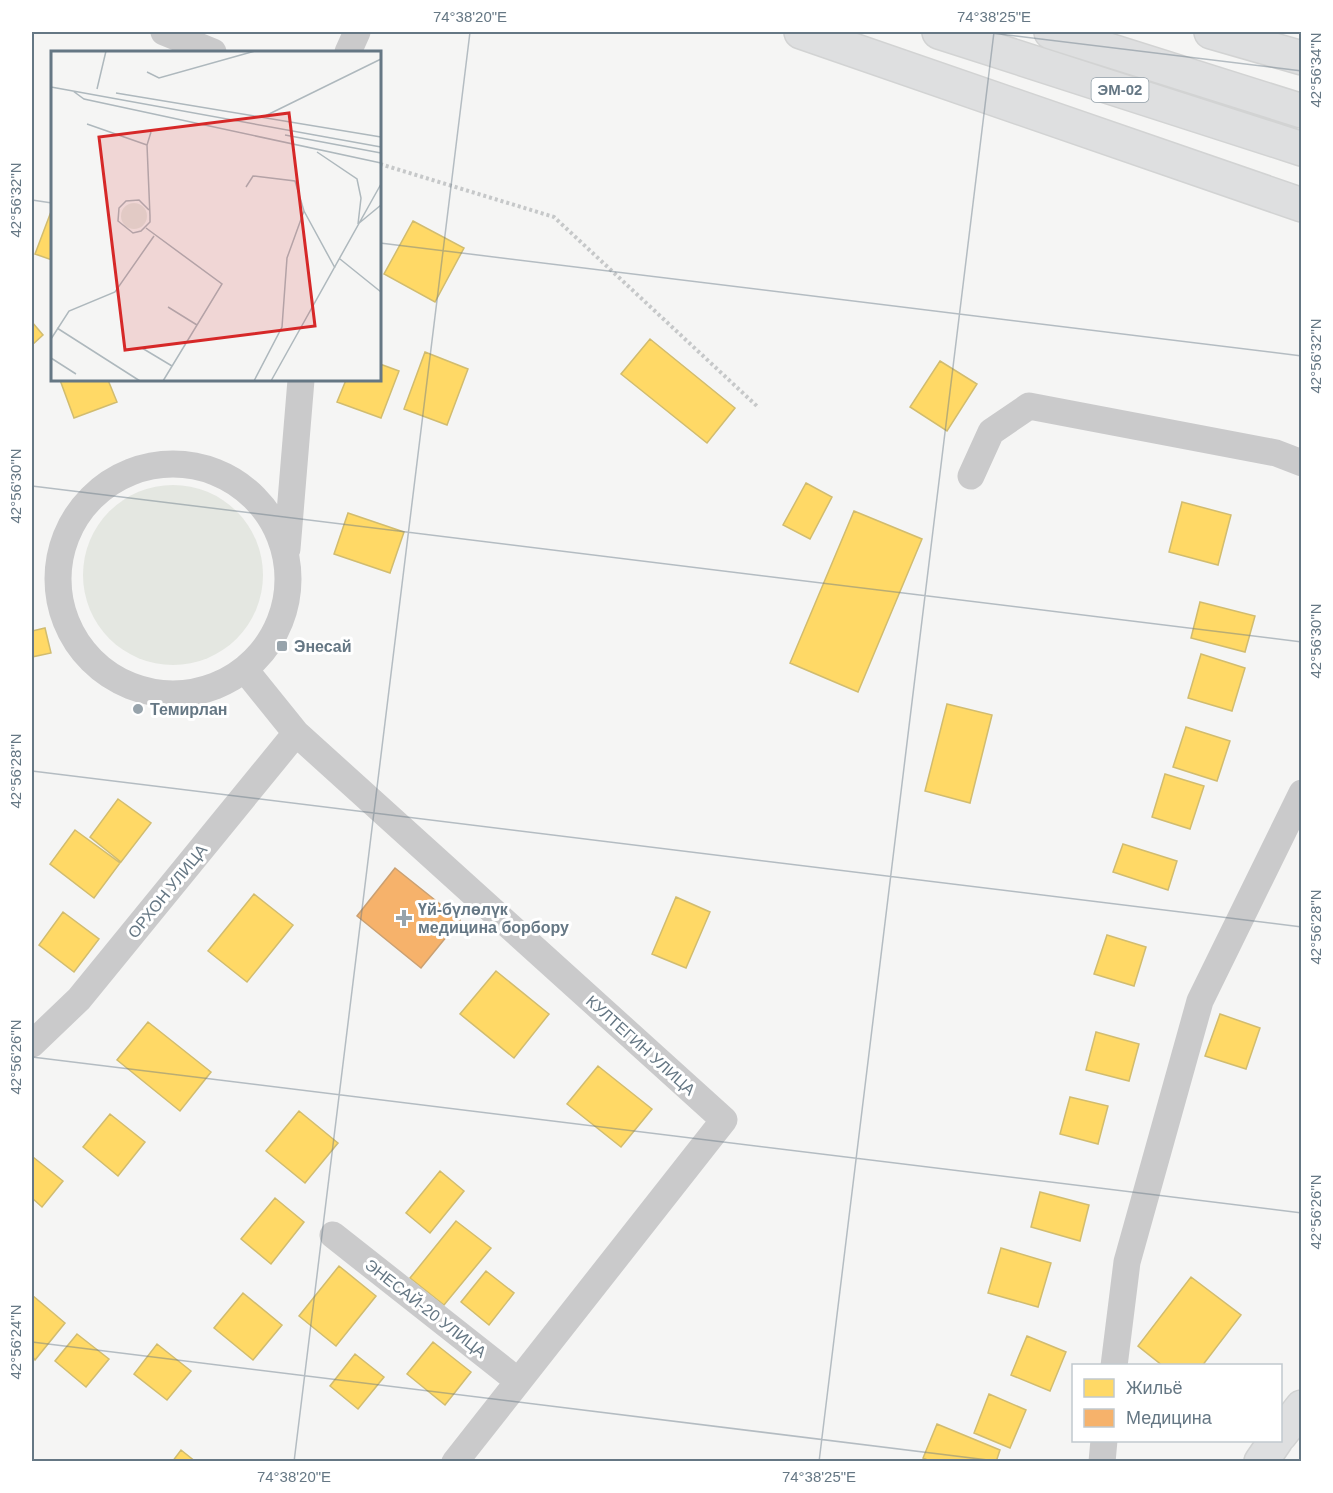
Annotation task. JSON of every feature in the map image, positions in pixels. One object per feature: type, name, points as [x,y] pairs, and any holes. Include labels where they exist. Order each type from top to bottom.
[{"type":"main road","points":[[801,32],[1302,205]]},
{"type":"main road","name":"ЭМ-02","points":[[939,32],[1302,148]]},
{"type":"main road","name":"ЭМ-02","points":[[1051,32],[1302,111]]},
{"type":"main road","points":[[1210,32],[1302,58]]},
{"type":"main road","points":[[1282,1434],[1302,1407]]},
{"type":"main road","points":[[1261,1461],[1275,1442]]},
{"type":"street","points":[[164,32],[211,51]]},
{"type":"street","points":[[348,51],[357,32]]},
{"type":"street","points":[[286,550],[267,511],[244,487],[224,475],[185,464],[132,471],[110,481],[81,509],[65,537],[57,576],[59,601],[73,639],[109,676],[157,695],[210,691],[246,671],[279,630],[290,590],[286,550],[301,381]]},
{"type":"street","points":[[971,476],[991,432],[1029,406],[1276,453],[1302,463]]},
{"type":"street","name":"КУЛТЕГИН УЛИЦА","points":[[246,671],[296,733],[724,1120],[455,1461]]},
{"type":"street","name":"ОРХОН УЛИЦА","points":[[32,1044],[79,999],[296,733]]},
{"type":"street","points":[[1114,1364],[1127,1262],[1200,1001],[1302,793]]},
{"type":"street","name":"ЭНЕСАЙ-20 УЛИЦА","points":[[333,1235],[518,1381]]},
{"type":"street","points":[[1101,1461],[1104,1442]]},
{"type":"path","points":[[381,164],[554,217],[759,408]]},
{"type":"shaded area","points":[[173,485],[208,492],[237,511],[256,540],[263,575],[256,610],[237,639],[208,658],[173,665],[138,658],[109,639],[90,610],[83,575],[90,540],[109,511],[138,492]]},
{"type":"building: Жильё","points":[[51,212],[51,260],[35,254]]},
{"type":"building: Жильё","points":[[413,221],[464,248],[435,302],[384,274]]},
{"type":"building: Жильё","points":[[32,322],[43,335],[32,345]]},
{"type":"building: Жильё","points":[[650,339],[735,408],[707,443],[621,374]]},
{"type":"building: Жильё","points":[[425,352],[468,369],[447,425],[404,409]]},
{"type":"building: Жильё","points":[[940,361],[977,384],[947,431],[910,407]]},
{"type":"building: Жильё","points":[[381,364],[399,371],[381,418],[337,402],[346,381],[381,381]]},
{"type":"building: Жильё","points":[[60,381],[108,381],[117,402],[74,418]]},
{"type":"building: Жильё","points":[[806,483],[832,497],[810,539],[783,525]]},
{"type":"building: Жильё","points":[[1182,502],[1231,515],[1218,565],[1169,552]]},
{"type":"building: Жильё","points":[[854,511],[922,539],[858,692],[790,663]]},
{"type":"building: Жильё","points":[[348,513],[404,532],[390,573],[334,554]]},
{"type":"building: Жильё","points":[[1200,602],[1255,616],[1245,652],[1191,638]]},
{"type":"building: Жильё","points":[[45,628],[51,653],[32,657],[32,631]]},
{"type":"building: Жильё","points":[[1201,654],[1245,668],[1232,711],[1188,698]]},
{"type":"building: Жильё","points":[[947,704],[992,715],[970,803],[925,791]]},
{"type":"building: Жильё","points":[[1186,727],[1230,741],[1217,781],[1173,767]]},
{"type":"building: Жильё","points":[[1165,774],[1204,786],[1190,829],[1152,817]]},
{"type":"building: Жильё","points":[[118,799],[151,823],[121,862],[90,837]]},
{"type":"building: Жильё","points":[[75,830],[120,863],[94,898],[50,864]]},
{"type":"building: Жильё","points":[[1123,844],[1177,861],[1168,890],[1113,872]]},
{"type":"building: Жильё","points":[[254,894],[293,925],[247,982],[208,951]]},
{"type":"building: Жильё","points":[[676,897],[710,912],[686,968],[652,954]]},
{"type":"building: Жильё","points":[[63,912],[99,939],[74,972],[39,945]]},
{"type":"building: Жильё","points":[[1107,935],[1146,947],[1134,986],[1094,974]]},
{"type":"building: Жильё","points":[[496,971],[549,1014],[514,1058],[460,1014]]},
{"type":"building: Жильё","points":[[1220,1014],[1260,1028],[1246,1069],[1205,1056]]},
{"type":"building: Жильё","points":[[148,1022],[211,1072],[180,1111],[117,1060]]},
{"type":"building: Жильё","points":[[1096,1032],[1139,1044],[1129,1081],[1086,1070]]},
{"type":"building: Жильё","points":[[598,1066],[652,1109],[621,1147],[567,1104]]},
{"type":"building: Жильё","points":[[1070,1097],[1108,1106],[1098,1144],[1060,1134]]},
{"type":"building: Жильё","points":[[299,1111],[338,1143],[305,1183],[266,1151]]},
{"type":"building: Жильё","points":[[110,1114],[145,1142],[118,1176],[83,1147]]},
{"type":"building: Жильё","points":[[33,1157],[63,1181],[42,1207],[32,1198]]},
{"type":"building: Жильё","points":[[440,1171],[464,1191],[430,1233],[406,1213]]},
{"type":"building: Жильё","points":[[1040,1192],[1089,1205],[1080,1241],[1031,1227]]},
{"type":"building: Жильё","points":[[275,1198],[304,1222],[271,1264],[241,1239]]},
{"type":"building: Жильё","points":[[456,1221],[491,1248],[444,1305],[410,1278]]},
{"type":"building: Жильё","points":[[1001,1248],[1051,1263],[1038,1307],[988,1293]]},
{"type":"building: Жильё","points":[[339,1266],[376,1296],[336,1346],[299,1316]]},
{"type":"building: Жильё","points":[[486,1271],[514,1293],[489,1325],[461,1302]]},
{"type":"building: Жильё","points":[[1191,1277],[1241,1315],[1204,1364],[1160,1364],[1138,1346]]},
{"type":"building: Жильё","points":[[243,1293],[282,1325],[253,1360],[214,1328]]},
{"type":"building: Жильё","points":[[32,1295],[65,1323],[35,1360],[32,1356]]},
{"type":"building: Жильё","points":[[77,1334],[109,1359],[86,1387],[55,1361]]},
{"type":"building: Жильё","points":[[1027,1336],[1066,1352],[1050,1391],[1011,1375]]},
{"type":"building: Жильё","points":[[433,1342],[471,1372],[445,1405],[407,1374]]},
{"type":"building: Жильё","points":[[157,1344],[191,1371],[167,1400],[134,1374]]},
{"type":"building: Жильё","points":[[355,1354],[384,1377],[358,1409],[330,1386]]},
{"type":"building: Жильё","points":[[989,1394],[1026,1410],[1010,1448],[974,1433]]},
{"type":"building: Жильё","points":[[937,1424],[1000,1450],[996,1462],[932,1462],[923,1458]]},
{"type":"building: Жильё","points":[[181,1450],[196,1462],[172,1462]]},
{"type":"building: Медицина","points":[[395,868],[460,920],[421,968],[357,916]]},
{"type":"place","name":"Энесай","points":[[282,646]]},
{"type":"place","name":"Темирлан","points":[[138,709]]},
{"type":"place","name":"Үй-бүлөлүк медицина борбору","points":[[404,918]]}]
